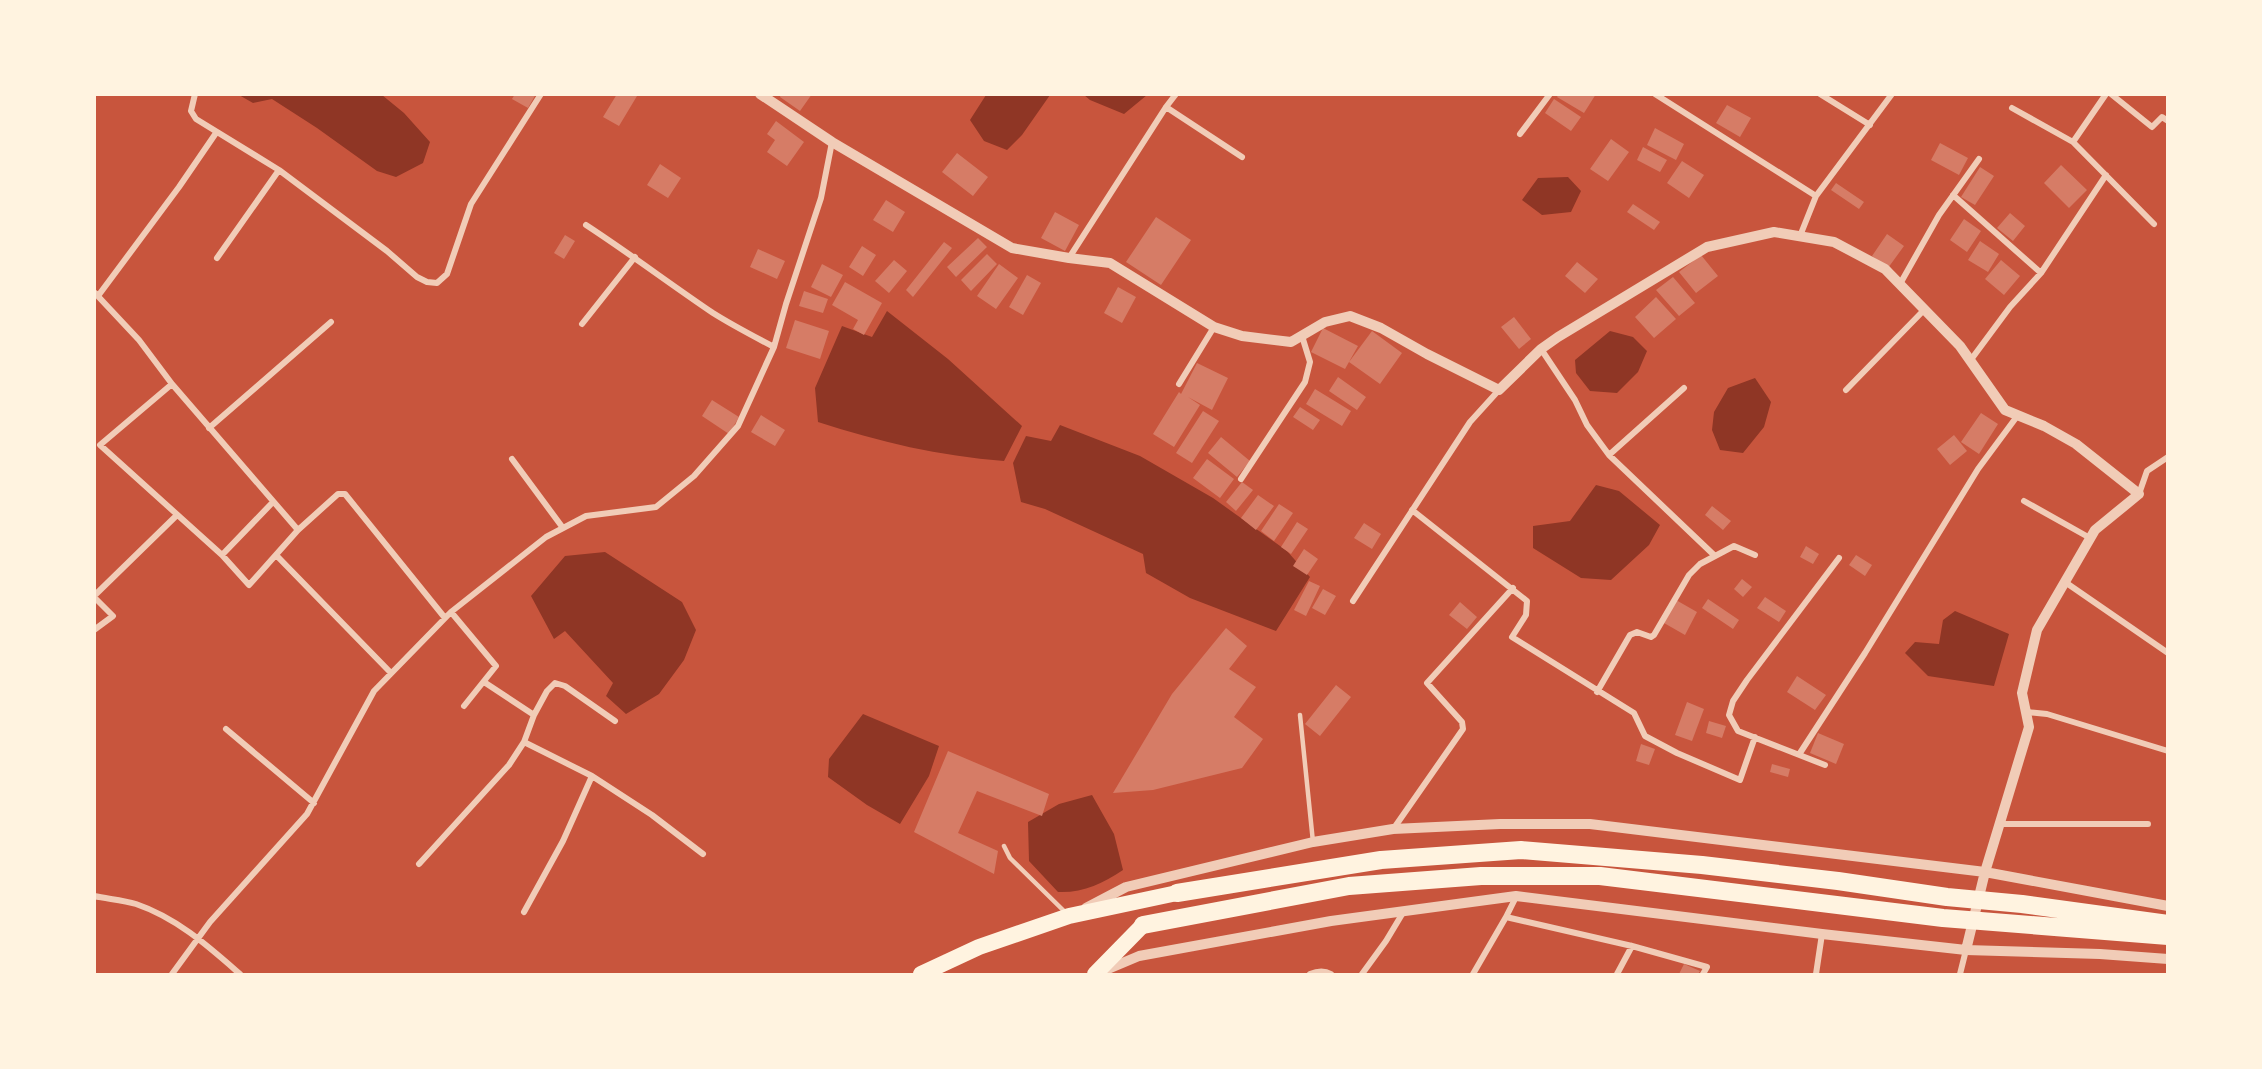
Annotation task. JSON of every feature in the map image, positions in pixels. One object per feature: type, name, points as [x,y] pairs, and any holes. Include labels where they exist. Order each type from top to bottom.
[{"type":"highway","points":[[921,975],[979,947],[1069,916],[1177,893],[1381,860],[1521,850],[1702,865],[2168,924]]},
{"type":"highway","points":[[1096,974],[1143,925],[1349,886],[1481,876],[1600,876],[1943,918],[2168,936]]},
{"type":"street","points":[[195,94],[191,111],[196,119],[279,170],[387,251],[417,277],[427,282],[437,283],[447,274],[471,204],[541,94]]},
{"type":"street","points":[[760,94],[774,98],[832,142],[1012,248],[1110,263],[1214,327],[1242,336],[1291,342],[1325,322],[1350,316],[1382,328],[1427,354],[1499,390]]},
{"type":"street","points":[[1069,258],[1176,94]]},
{"type":"street","points":[[1520,134],[1550,94]]},
{"type":"street","points":[[1655,94],[1816,196]]},
{"type":"street","points":[[1820,94],[1870,124]]},
{"type":"street","points":[[1800,236],[1816,196],[1892,94]]},
{"type":"street","points":[[2073,142],[2106,94]]},
{"type":"street","points":[[2111,94],[2152,127],[2162,117],[2168,122]]},
{"type":"street","points":[[1166,107],[1242,157]]},
{"type":"street","points":[[2012,108],[2073,142],[2154,224]]},
{"type":"street","points":[[216,133],[179,187],[96,294],[140,340],[172,384],[272,503],[298,530]]},
{"type":"street","points":[[172,975],[210,922],[308,814],[374,691],[451,612],[546,537],[586,516],[656,507],[694,476],[738,426],[774,347],[821,198],[832,142]]},
{"type":"street","points":[[1900,284],[1939,214],[1979,159]]},
{"type":"street","points":[[218,258],[279,170]]},
{"type":"street","points":[[1970,361],[2010,307],[2041,273],[2106,175]]},
{"type":"street","points":[[1953,195],[2041,273]]},
{"type":"street","points":[[586,225],[715,314],[774,347]]},
{"type":"street","points":[[1353,602],[1470,422],[1541,349],[1707,247],[1774,232],[1834,242],[1885,269],[1960,346],[2005,410],[2044,426],[2076,444],[2139,494]]},
{"type":"street","points":[[582,324],[635,257]]},
{"type":"street","points":[[1846,390],[1924,310]]},
{"type":"street","points":[[209,428],[331,322]]},
{"type":"street","points":[[1179,384],[1214,327]]},
{"type":"street","points":[[1241,479],[1305,382],[1310,362],[1302,336]]},
{"type":"street","points":[[1541,349],[1575,400],[1587,425],[1609,455],[1715,556]]},
{"type":"street","points":[[172,384],[100,445],[176,516],[222,555],[249,585],[298,530],[338,494],[345,494],[445,618]]},
{"type":"street","points":[[1609,455],[1684,388]]},
{"type":"street","points":[[1800,753],[1978,470],[2018,415]]},
{"type":"street","points":[[1960,975],[1985,872],[2029,728],[2022,693],[2037,630],[2095,530],[2139,494],[2147,471],[2168,456]]},
{"type":"street","points":[[512,459],[563,528]]},
{"type":"street","points":[[2024,501],[2090,538]]},
{"type":"street","points":[[222,555],[272,503]]},
{"type":"street","points":[[1412,510],[1527,601],[1526,615],[1512,637],[1634,713],[1645,736],[1677,753],[1740,780],[1755,737]]},
{"type":"street","points":[[94,630],[113,616],[94,597],[176,516]]},
{"type":"street","points":[[1598,692],[1630,635],[1637,632],[1651,637],[1654,635],[1689,575],[1700,564],[1734,546],[1755,555]]},
{"type":"street","points":[[276,555],[391,673]]},
{"type":"street","points":[[1825,765],[1800,753],[1738,731],[1729,715],[1733,701],[1839,558]]},
{"type":"street","points":[[2065,582],[2168,653]]},
{"type":"street","points":[[1393,829],[1463,729],[1462,722],[1427,683],[1513,588]]},
{"type":"street","points":[[451,612],[496,666],[464,706]]},
{"type":"street","points":[[484,682],[534,716]]},
{"type":"street","points":[[419,864],[509,765],[524,742],[547,691],[555,683],[559,683],[615,721]]},
{"type":"street","points":[[2026,712],[2047,714],[2168,752]]},
{"type":"street","points":[[226,729],[314,802]]},
{"type":"street","points":[[524,742],[592,776],[652,815],[703,854]]},
{"type":"street","points":[[524,912],[563,841],[592,776]]},
{"type":"street","points":[[1069,916],[1126,886],[1313,842],[1393,829],[1500,824],[1590,824],[1985,872],[2168,906]]},
{"type":"street","points":[[2001,824],[2148,825]]},
{"type":"street","points":[[94,896],[134,903],[156,912],[198,938],[240,975]]},
{"type":"street","points":[[1096,974],[1139,956],[1331,921],[1516,896],[1966,950],[2100,954],[2168,959]]},
{"type":"street","points":[[1473,975],[1516,896]]},
{"type":"street","points":[[1362,975],[1404,911]]},
{"type":"street","points":[[1506,917],[1632,946],[1707,968],[1703,975]]},
{"type":"street","points":[[1816,975],[1822,934]]},
{"type":"street","points":[[1617,975],[1632,946]]},
{"type":"street","points":[[1310,975],[1317,971],[1331,975]]},
{"type":"lane","points":[[1300,715],[1313,842]]},
{"type":"lane","points":[[1004,846],[1010,858],[1069,916]]},
{"type":"shaded area","points":[[239,95],[382,95],[404,113],[430,142],[423,163],[396,177],[377,171],[272,99],[253,103]]},
{"type":"shaded area","points":[[986,95],[1050,95],[1022,135],[1007,150],[984,141],[970,120]]},
{"type":"shaded area","points":[[1084,95],[1147,95],[1124,114],[1090,100]]},
{"type":"shaded area","points":[[1568,177],[1581,191],[1571,212],[1542,215],[1522,200],[1538,178]]},
{"type":"shaded area","points":[[887,311],[948,359],[1022,426],[1004,461],[956,456],[910,447],[818,422],[815,388],[842,326],[872,337]]},
{"type":"shaded area","points":[[1610,331],[1633,337],[1647,351],[1638,372],[1617,393],[1590,391],[1576,373],[1575,360]]},
{"type":"shaded area","points":[[1755,378],[1771,402],[1764,427],[1743,453],[1720,450],[1712,430],[1714,412],[1728,388]]},
{"type":"shaded area","points":[[1060,425],[1140,456],[1213,498],[1287,551],[1310,577],[1276,631],[1190,598],[1146,573],[1143,554],[1045,509],[1021,502],[1013,463],[1026,436],[1051,441]]},
{"type":"shaded area","points":[[1596,485],[1619,491],[1660,525],[1649,545],[1611,580],[1581,578],[1533,548],[1533,526],[1570,521]]},
{"type":"shaded area","points":[[605,552],[682,602],[696,630],[684,660],[659,694],[626,714],[606,696],[613,683],[565,631],[554,639],[531,596],[565,556]]},
{"type":"shaded area","points":[[1955,611],[2009,634],[1994,686],[1928,676],[1905,653],[1915,642],[1939,644],[1943,620]]},
{"type":"shaded area","points":[[863,714],[939,746],[929,776],[900,824],[867,805],[828,777],[829,759]]},
{"type":"shaded area","points":[[1092,795],[1114,834],[1123,870],[1092,887],[1058,892],[1029,861],[1028,822],[1059,804]]},
{"type":"building","points":[[515,94],[536,94],[528,108],[512,99]]},
{"type":"building","points":[[617,94],[637,96],[619,126],[603,117]]},
{"type":"building","points":[[781,94],[812,94],[800,111],[780,97]]},
{"type":"building","points":[[1559,94],[1596,94],[1584,113],[1557,97]]},
{"type":"building","points":[[1554,99],[1581,117],[1571,131],[1545,113]]},
{"type":"building","points":[[1727,105],[1751,118],[1740,137],[1716,123]]},
{"type":"building","points":[[776,121],[804,142],[787,166],[767,152],[775,140],[767,134]]},
{"type":"building","points":[[1655,128],[1684,144],[1676,160],[1647,145]]},
{"type":"building","points":[[1611,139],[1629,152],[1608,181],[1590,169]]},
{"type":"building","points":[[1940,143],[1968,158],[1959,175],[1931,160]]},
{"type":"building","points":[[1643,147],[1667,160],[1660,172],[1637,160]]},
{"type":"building","points":[[957,153],[988,177],[973,196],[942,172]]},
{"type":"building","points":[[1682,161],[1704,175],[1689,198],[1667,183]]},
{"type":"building","points":[[660,164],[681,178],[668,198],[647,185]]},
{"type":"building","points":[[2061,165],[2087,190],[2069,208],[2044,183]]},
{"type":"building","points":[[1980,167],[1994,176],[1975,205],[1961,197]]},
{"type":"building","points":[[1836,183],[1864,202],[1859,209],[1831,190]]},
{"type":"building","points":[[886,200],[905,212],[893,232],[873,220]]},
{"type":"building","points":[[1633,204],[1660,222],[1654,230],[1627,212]]},
{"type":"building","points":[[1055,212],[1079,225],[1065,251],[1041,238]]},
{"type":"building","points":[[2010,213],[2025,226],[2013,241],[1997,228]]},
{"type":"building","points":[[1156,217],[1191,240],[1161,285],[1126,262]]},
{"type":"building","points":[[1964,219],[1981,231],[1967,252],[1950,240]]},
{"type":"building","points":[[1887,234],[1904,246],[1888,268],[1872,256]]},
{"type":"building","points":[[565,235],[575,241],[564,259],[554,253]]},
{"type":"building","points":[[978,238],[987,247],[956,277],[947,267]]},
{"type":"building","points":[[1980,241],[1999,254],[1988,272],[1968,260]]},
{"type":"building","points":[[944,242],[952,248],[913,297],[906,290]]},
{"type":"building","points":[[862,246],[876,255],[863,276],[849,267]]},
{"type":"building","points":[[758,249],[785,261],[777,279],[750,267]]},
{"type":"building","points":[[987,254],[997,264],[971,291],[961,280]]},
{"type":"building","points":[[1701,255],[1718,276],[1696,293],[1679,272]]},
{"type":"building","points":[[894,260],[907,271],[889,293],[875,281]]},
{"type":"building","points":[[2001,260],[2020,276],[2004,295],[1985,279]]},
{"type":"building","points":[[1577,262],[1598,279],[1585,293],[1565,276]]},
{"type":"building","points":[[822,264],[843,275],[831,297],[811,287]]},
{"type":"building","points":[[999,264],[1018,278],[996,309],[977,296]]},
{"type":"building","points":[[1027,275],[1041,283],[1023,315],[1009,307]]},
{"type":"building","points":[[1673,277],[1695,303],[1679,316],[1656,290]]},
{"type":"building","points":[[845,282],[882,303],[864,335],[853,329],[858,320],[832,305]]},
{"type":"building","points":[[1118,287],[1136,297],[1122,323],[1104,313]]},
{"type":"building","points":[[804,291],[828,299],[823,313],[799,306]]},
{"type":"building","points":[[1656,297],[1676,319],[1654,338],[1635,317]]},
{"type":"building","points":[[1514,317],[1531,339],[1519,349],[1501,327]]},
{"type":"building","points":[[795,320],[829,331],[820,359],[786,348]]},
{"type":"building","points":[[1323,328],[1358,346],[1345,369],[1311,352]]},
{"type":"building","points":[[1372,331],[1402,353],[1380,384],[1349,362]]},
{"type":"building","points":[[1197,363],[1228,378],[1212,410],[1188,397],[1200,405],[1174,447],[1153,434],[1179,392],[1181,394]]},
{"type":"building","points":[[1338,377],[1366,397],[1357,410],[1329,391]]},
{"type":"building","points":[[1315,389],[1351,411],[1342,426],[1306,404]]},
{"type":"building","points":[[712,400],[739,417],[729,434],[702,416]]},
{"type":"building","points":[[1300,407],[1320,420],[1313,430],[1293,417]]},
{"type":"building","points":[[1203,411],[1219,421],[1192,463],[1176,453]]},
{"type":"building","points":[[1981,413],[1998,424],[1979,454],[1961,442]]},
{"type":"building","points":[[761,415],[785,430],[775,446],[751,432]]},
{"type":"building","points":[[1954,435],[1967,451],[1950,465],[1937,449]]},
{"type":"building","points":[[1221,437],[1250,461],[1237,477],[1208,453]]},
{"type":"building","points":[[1207,459],[1234,479],[1220,498],[1193,478]]},
{"type":"building","points":[[1242,482],[1253,490],[1236,511],[1226,502]]},
{"type":"building","points":[[1258,495],[1274,506],[1256,530],[1241,518]]},
{"type":"building","points":[[1279,504],[1293,513],[1274,541],[1261,531]]},
{"type":"building","points":[[1712,506],[1731,521],[1723,530],[1705,515]]},
{"type":"building","points":[[1297,522],[1308,529],[1291,554],[1281,547]]},
{"type":"building","points":[[1364,523],[1381,534],[1372,549],[1354,538]]},
{"type":"building","points":[[1806,546],[1819,554],[1813,564],[1800,557]]},
{"type":"building","points":[[1304,549],[1318,559],[1307,575],[1293,566]]},
{"type":"building","points":[[1856,555],[1872,565],[1865,576],[1849,565]]},
{"type":"building","points":[[1742,579],[1752,587],[1743,597],[1734,589]]},
{"type":"building","points":[[1309,581],[1320,586],[1306,616],[1294,610]]},
{"type":"building","points":[[1323,589],[1336,596],[1325,615],[1312,608]]},
{"type":"building","points":[[1765,597],[1786,611],[1779,622],[1757,608]]},
{"type":"building","points":[[1708,599],[1739,620],[1733,629],[1702,608]]},
{"type":"building","points":[[1676,600],[1697,612],[1685,635],[1664,623]]},
{"type":"building","points":[[1460,602],[1477,617],[1467,629],[1449,615]]},
{"type":"building","points":[[1226,628],[1247,646],[1229,669],[1256,687],[1234,717],[1263,739],[1242,768],[1153,790],[1113,793],[1172,694]]},
{"type":"building","points":[[1797,676],[1826,695],[1815,710],[1787,692]]},
{"type":"building","points":[[1336,685],[1351,697],[1320,736],[1305,724]]},
{"type":"building","points":[[1687,702],[1704,709],[1692,741],[1675,735]]},
{"type":"building","points":[[1709,721],[1726,726],[1722,738],[1706,733]]},
{"type":"building","points":[[1818,733],[1844,744],[1836,764],[1810,753]]},
{"type":"building","points":[[1641,744],[1655,749],[1649,765],[1636,761]]},
{"type":"building","points":[[948,751],[1049,794],[1042,816],[977,791],[958,833],[998,851],[994,874],[914,832]]},
{"type":"building","points":[[1772,764],[1790,769],[1788,777],[1770,772]]},
{"type":"building","points":[[1684,964],[1700,971],[1698,974],[1679,974]]}]
